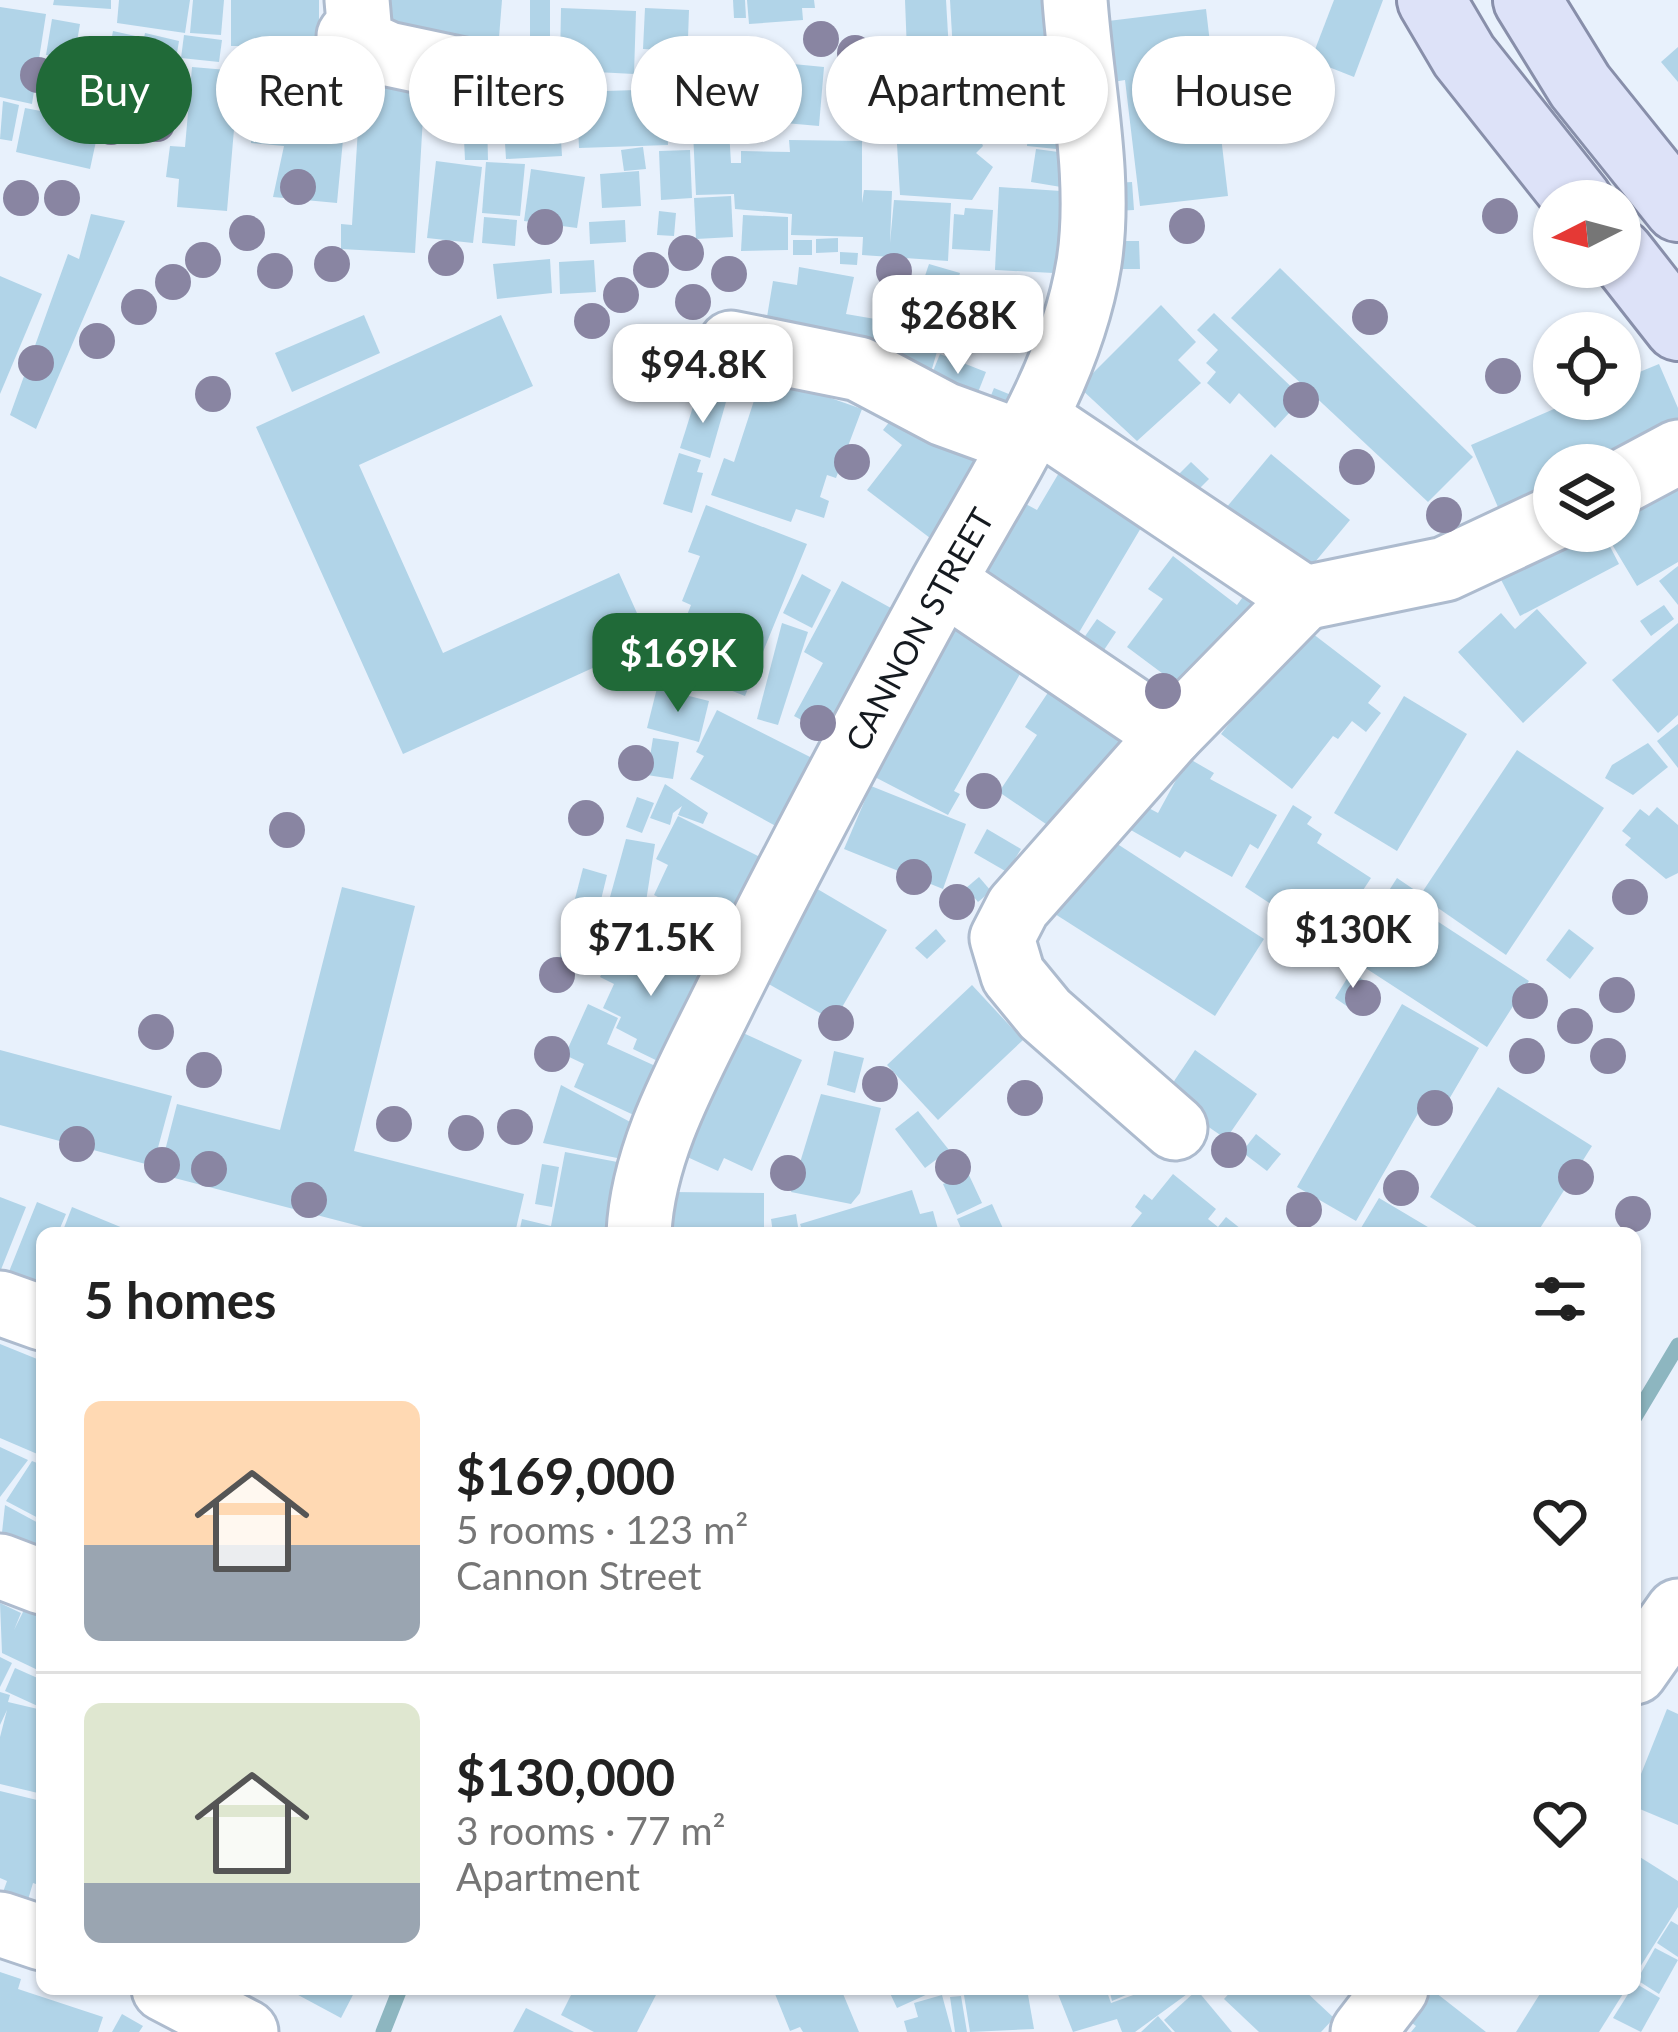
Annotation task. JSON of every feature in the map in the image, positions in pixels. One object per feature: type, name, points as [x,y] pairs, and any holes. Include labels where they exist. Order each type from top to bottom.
[{"type":"main road","points":[[1431,0],[1464,56],[1562,180]]},
{"type":"main road","points":[[1527,0],[1580,86],[1678,208]]},
{"type":"main road","points":[[1641,279],[1678,326]]},
{"type":"street","name":"CANNON STREET","points":[[640,1227],[661,1137],[687,1075],[792,861],[1029,430],[1089,263],[1091,187],[1075,0]]},
{"type":"street","points":[[347,24],[388,54],[409,58]]},
{"type":"street","points":[[731,343],[860,369],[944,414],[1029,430],[1304,598]]},
{"type":"street","points":[[1641,472],[1678,452]]},
{"type":"street","points":[[1175,1128],[1046,1014],[1013,975],[1003,938],[1018,907],[1170,735],[1304,598],[1445,569],[1533,528]]},
{"type":"street","points":[[944,582],[1170,735]]},
{"type":"street","points":[[0,1303],[36,1316]]},
{"type":"street","points":[[0,1566],[36,1580]]},
{"type":"street","points":[[1641,1663],[1678,1611]]},
{"type":"street","points":[[0,1924],[36,1936]]},
{"type":"street","points":[[176,1995],[238,2027]]},
{"type":"street","points":[[1363,2032],[1391,1995]]},
{"type":"building","points":[[54,0],[111,0],[111,9],[53,5]]},
{"type":"building","points":[[119,0],[190,0],[185,33],[117,23]]},
{"type":"building","points":[[193,0],[224,0],[221,35],[190,33]]},
{"type":"building","points":[[231,0],[319,0],[319,36],[231,36]]},
{"type":"building","points":[[367,0],[502,0],[499,36],[409,36],[409,44],[385,42],[385,36],[364,36]]},
{"type":"building","points":[[530,0],[550,0],[550,36],[530,36]]},
{"type":"building","points":[[733,0],[745,0],[746,18],[734,18]]},
{"type":"building","points":[[747,0],[814,0],[815,8],[802,8],[803,20],[749,24]]},
{"type":"building","points":[[905,0],[946,0],[948,36],[906,36]]},
{"type":"building","points":[[950,0],[1052,0],[1055,36],[952,36]]},
{"type":"building","points":[[1334,0],[1383,0],[1354,77],[1335,69],[1335,36],[1320,36]]},
{"type":"building","points":[[0,7],[46,14],[43,36],[36,36],[32,104],[0,97]]},
{"type":"building","points":[[561,8],[636,11],[631,74],[607,73],[607,36],[560,36]]},
{"type":"building","points":[[645,8],[689,10],[688,36],[644,36]]},
{"type":"building","points":[[1206,9],[1209,36],[1132,36],[1132,139],[1125,80],[1108,83],[1108,36],[1102,36],[1100,22]]},
{"type":"building","points":[[52,19],[80,24],[78,36],[49,36]]},
{"type":"building","points":[[192,36],[216,39],[216,62],[192,59]]},
{"type":"building","points":[[1678,47],[1678,82],[1661,62]]},
{"type":"building","points":[[802,65],[824,67],[819,126],[802,125]]},
{"type":"building","points":[[192,67],[216,69],[216,144],[233,144],[227,211],[177,207],[179,179],[166,177],[170,146],[192,144]]},
{"type":"building","points":[[385,81],[409,82],[409,144],[421,144],[415,253],[341,249],[341,224],[352,225],[357,144],[385,144]]},
{"type":"building","points":[[631,90],[631,144],[668,145],[579,148],[579,144],[607,144],[607,91]]},
{"type":"building","points":[[3,101],[19,105],[12,141],[0,139]]},
{"type":"building","points":[[25,108],[36,110],[36,144],[95,144],[90,169],[16,152]]},
{"type":"building","points":[[802,140],[862,144],[862,203],[864,190],[892,191],[890,243],[894,200],[951,203],[948,261],[862,255],[863,237],[791,235],[792,214],[735,209],[734,194],[696,195],[694,144],[730,144],[731,163],[741,163],[741,151],[790,152],[789,144],[802,144]]},
{"type":"building","points":[[262,144],[343,144],[337,203],[273,197],[284,146]]},
{"type":"building","points":[[464,144],[488,144],[488,160],[465,160]]},
{"type":"building","points":[[505,144],[561,144],[562,156],[506,159]]},
{"type":"building","points":[[897,144],[982,144],[976,153],[993,167],[972,200],[900,195]]},
{"type":"building","points":[[1027,144],[1066,144],[1066,150]]},
{"type":"building","points":[[1133,144],[1222,144],[1228,196],[1140,206]]},
{"type":"building","points":[[643,147],[646,169],[624,171],[621,150]]},
{"type":"building","points":[[1036,149],[1066,153],[1061,187],[1031,182]]},
{"type":"building","points":[[690,150],[692,198],[661,200],[659,151]]},
{"type":"building","points":[[436,161],[482,167],[473,243],[427,238]]},
{"type":"building","points":[[486,162],[525,164],[520,216],[482,213]]},
{"type":"building","points":[[531,169],[585,177],[577,228],[524,221]]},
{"type":"building","points":[[639,171],[641,206],[602,208],[600,174]]},
{"type":"building","points":[[1132,182],[1134,210],[1115,211],[1113,183]]},
{"type":"building","points":[[999,187],[1076,192],[1072,274],[995,270]]},
{"type":"building","points":[[731,196],[733,237],[696,239],[694,198]]},
{"type":"building","points":[[965,208],[993,210],[990,251],[952,249],[954,214],[964,215]]},
{"type":"building","points":[[659,211],[676,213],[674,236],[657,235]]},
{"type":"building","points":[[91,214],[125,221],[36,429],[10,415],[68,254],[79,259]]},
{"type":"building","points":[[743,215],[788,217],[788,250],[741,251]]},
{"type":"building","points":[[484,217],[517,220],[515,246],[482,243]]},
{"type":"building","points":[[625,220],[626,242],[590,244],[589,222]]},
{"type":"building","points":[[838,238],[838,252],[816,253],[816,239]]},
{"type":"building","points":[[793,240],[812,240],[812,255],[793,255]]},
{"type":"building","points":[[1116,241],[1139,241],[1140,269],[1116,269]]},
{"type":"building","points":[[840,252],[858,253],[857,265],[840,264]]},
{"type":"building","points":[[550,259],[552,293],[497,299],[493,264]]},
{"type":"building","points":[[594,260],[596,292],[560,294],[559,262]]},
{"type":"building","points":[[929,264],[960,273],[929,379],[894,368]]},
{"type":"building","points":[[799,267],[854,277],[846,314],[881,320],[888,283],[909,287],[892,376],[762,347],[773,281],[797,285]]},
{"type":"building","points":[[1280,268],[1473,457],[1428,502],[1231,318]]},
{"type":"building","points":[[0,276],[42,294],[0,394]]},
{"type":"building","points":[[1161,305],[1196,342],[1178,360],[1201,383],[1137,441],[1079,387]]},
{"type":"building","points":[[1214,313],[1303,398],[1275,428],[1239,393],[1230,404],[1207,383],[1216,372],[1206,363],[1218,350],[1197,330]]},
{"type":"building","points":[[364,315],[380,353],[292,392],[275,353]]},
{"type":"building","points":[[501,315],[533,386],[359,465],[443,653],[619,573],[650,642],[403,754],[256,427]]},
{"type":"building","points":[[940,354],[986,372],[975,400],[929,381]]},
{"type":"building","points":[[1659,364],[1678,408],[1678,438],[1641,454],[1641,444],[1533,444],[1533,501],[1501,514],[1471,445],[1533,418],[1641,420],[1641,371]]},
{"type":"building","points":[[762,376],[824,390],[822,395],[862,409],[836,478],[827,475],[820,497],[829,501],[824,518],[796,509],[791,522],[711,495],[724,458],[734,462]]},
{"type":"building","points":[[994,388],[1021,399],[1015,415],[988,403]]},
{"type":"building","points":[[697,394],[726,402],[710,458],[680,448]]},
{"type":"building","points":[[901,407],[989,450],[982,469],[930,538],[867,490],[902,445],[883,430]]},
{"type":"building","points":[[679,453],[701,460],[697,472],[703,473],[692,513],[663,504]]},
{"type":"building","points":[[1271,454],[1350,520],[1305,574],[1226,508]]},
{"type":"building","points":[[1191,462],[1209,479],[1190,498],[1172,481]]},
{"type":"building","points":[[1063,466],[1148,516],[1071,646],[963,582],[1013,497],[1037,510]]},
{"type":"building","points":[[1678,480],[1678,562],[1637,586],[1617,552],[1641,552],[1641,502]]},
{"type":"building","points":[[706,505],[807,544],[745,696],[667,665],[691,605],[682,601],[700,556],[688,552]]},
{"type":"building","points":[[1547,552],[1613,552],[1619,564],[1520,616],[1498,574]]},
{"type":"building","points":[[1173,556],[1237,605],[1248,590],[1269,607],[1241,646],[1223,633],[1182,688],[1127,647],[1163,599],[1148,589]]},
{"type":"building","points":[[1678,566],[1678,605],[1659,581]]},
{"type":"building","points":[[802,574],[831,590],[812,628],[783,613]]},
{"type":"building","points":[[842,581],[909,618],[835,738],[794,716],[823,663],[804,652]]},
{"type":"building","points":[[1664,605],[1674,619],[1651,636],[1640,621]]},
{"type":"building","points":[[1537,609],[1587,663],[1523,723],[1458,652],[1501,613],[1515,629]]},
{"type":"building","points":[[1097,619],[1116,632],[1092,668],[1072,655]]},
{"type":"building","points":[[782,623],[808,632],[778,725],[757,719]]},
{"type":"building","points":[[1678,623],[1678,715],[1658,733],[1612,680]]},
{"type":"building","points":[[954,624],[1025,665],[954,791],[960,794],[948,815],[869,774]]},
{"type":"building","points":[[1304,627],[1381,686],[1368,703],[1381,713],[1366,732],[1352,721],[1338,739],[1333,736],[1292,789],[1221,734]]},
{"type":"building","points":[[657,688],[709,701],[699,742],[647,728]]},
{"type":"building","points":[[1051,688],[1126,739],[1062,835],[999,792],[1037,735],[1025,727]]},
{"type":"building","points":[[1404,696],[1467,734],[1397,851],[1334,813]]},
{"type":"building","points":[[717,710],[820,762],[783,830],[690,779],[704,756],[696,752]]},
{"type":"building","points":[[1678,724],[1678,768],[1657,741]]},
{"type":"building","points":[[653,738],[679,742],[673,779],[647,775]]},
{"type":"building","points":[[1648,743],[1668,767],[1633,795],[1605,778],[1612,765]]},
{"type":"building","points":[[1517,750],[1604,808],[1506,955],[1425,899],[1423,891]]},
{"type":"building","points":[[1188,758],[1214,773],[1210,779],[1277,815],[1258,849],[1250,844],[1232,877],[1185,851],[1180,858],[1115,821],[1128,797],[1158,813]]},
{"type":"building","points":[[665,784],[708,813],[703,824],[678,815],[682,806],[673,813],[670,825],[650,818]]},
{"type":"building","points":[[871,786],[966,824],[943,889],[844,849]]},
{"type":"building","points":[[637,797],[654,803],[642,833],[626,827]]},
{"type":"building","points":[[1293,805],[1312,817],[1307,824],[1322,834],[1317,843],[1371,878],[1329,942],[1245,887]]},
{"type":"building","points":[[1657,807],[1678,825],[1678,873],[1666,879],[1625,845],[1631,838],[1622,831],[1640,809],[1649,816]]},
{"type":"building","points":[[678,816],[768,861],[724,950],[673,924],[681,909],[654,895],[668,865],[656,859]]},
{"type":"building","points":[[987,829],[1021,849],[1007,872],[974,853]]},
{"type":"building","points":[[1105,836],[1264,939],[1215,1016],[1055,914]]},
{"type":"building","points":[[626,839],[655,844],[645,908],[672,927],[661,945],[607,908]]},
{"type":"building","points":[[583,868],[607,875],[583,974],[557,968]]},
{"type":"building","points":[[979,877],[991,891],[978,902],[966,888]]},
{"type":"building","points":[[1397,878],[1425,897],[1417,908],[1529,981],[1487,1047],[1347,956]]},
{"type":"building","points":[[342,887],[415,906],[354,1151],[524,1194],[516,1227],[363,1227],[159,1174],[177,1104],[280,1130]]},
{"type":"building","points":[[814,887],[887,930],[834,1021],[760,979]]},
{"type":"building","points":[[936,929],[946,941],[927,959],[915,948]]},
{"type":"building","points":[[1569,929],[1594,948],[1570,979],[1546,960]]},
{"type":"building","points":[[621,938],[708,981],[668,1066],[633,1049],[637,1039],[616,1028],[621,1017],[603,1008],[614,984],[600,977]]},
{"type":"building","points":[[1351,972],[1371,985],[1354,1011],[1335,998]]},
{"type":"building","points":[[972,985],[1023,1040],[938,1120],[887,1065]]},
{"type":"building","points":[[588,1004],[618,1018],[607,1044],[662,1069],[640,1118],[574,1087],[584,1064],[565,1055]]},
{"type":"building","points":[[1402,1004],[1479,1048],[1441,1113],[1424,1103],[1356,1221],[1297,1187]]},
{"type":"building","points":[[730,1027],[802,1060],[752,1171],[724,1158],[718,1171],[674,1151]]},
{"type":"building","points":[[0,1050],[172,1096],[153,1166],[0,1125]]},
{"type":"building","points":[[1195,1050],[1257,1094],[1226,1139],[1164,1096]]},
{"type":"building","points":[[834,1051],[864,1058],[855,1093],[827,1085]]},
{"type":"building","points":[[561,1085],[634,1124],[627,1160],[543,1143]]},
{"type":"building","points":[[1498,1087],[1592,1146],[1541,1227],[1477,1227],[1430,1197]]},
{"type":"building","points":[[821,1094],[881,1108],[860,1193],[851,1204],[791,1192]]},
{"type":"building","points":[[918,1111],[949,1150],[925,1168],[895,1129]]},
{"type":"building","points":[[1256,1134],[1281,1154],[1267,1171],[1242,1152]]},
{"type":"building","points":[[565,1152],[633,1165],[621,1227],[520,1227],[522,1219],[551,1226]]},
{"type":"building","points":[[542,1164],[559,1167],[552,1207],[535,1204]]},
{"type":"building","points":[[968,1173],[982,1203],[957,1215],[943,1184]]},
{"type":"building","points":[[1173,1174],[1216,1209],[1208,1219],[1218,1227],[1131,1227],[1142,1213],[1135,1207],[1144,1194],[1152,1200]]},
{"type":"building","points":[[912,1190],[920,1214],[933,1211],[937,1227],[801,1227]]},
{"type":"building","points":[[672,1192],[764,1193],[764,1227],[672,1227]]},
{"type":"building","points":[[0,1197],[26,1207],[0,1272]]},
{"type":"building","points":[[1379,1198],[1428,1227],[1362,1227]]},
{"type":"building","points":[[37,1202],[66,1214],[61,1227],[36,1227],[33,1296],[4,1284]]},
{"type":"building","points":[[992,1204],[1002,1227],[960,1227],[957,1219]]},
{"type":"building","points":[[72,1207],[120,1227],[64,1227]]},
{"type":"building","points":[[796,1214],[798,1227],[772,1227],[771,1219]]},
{"type":"building","points":[[1226,1217],[1238,1227],[1218,1227]]},
{"type":"building","points":[[0,1344],[36,1359],[36,1453],[0,1438]]},
{"type":"building","points":[[0,1447],[28,1460],[0,1497]]},
{"type":"building","points":[[32,1461],[36,1463],[36,1517],[6,1501]]},
{"type":"building","points":[[5,1505],[36,1522],[36,1558],[0,1551]]},
{"type":"building","points":[[0,1603],[21,1613],[14,1630],[24,1610],[36,1615],[36,1669],[2,1653]]},
{"type":"building","points":[[0,1657],[12,1663],[0,1687]]},
{"type":"building","points":[[15,1668],[36,1677],[36,1705],[5,1691]]},
{"type":"building","points":[[0,1692],[10,1695],[8,1702],[36,1709],[36,1793],[0,1784],[0,1737],[7,1710],[0,1725]]},
{"type":"building","points":[[1667,1709],[1678,1714],[1678,1825],[1641,1810],[1641,1774]]},
{"type":"building","points":[[0,1791],[36,1800],[36,1884],[27,1903],[2,1895],[7,1881],[0,1878]]},
{"type":"building","points":[[1641,1858],[1678,1881],[1678,1907],[1641,1966]]},
{"type":"building","points":[[1671,1921],[1678,1925],[1678,1957],[1657,1943]]},
{"type":"building","points":[[1655,1948],[1678,1960],[1659,1994],[1641,1983],[1641,1973]]},
{"type":"building","points":[[0,1972],[21,1979],[18,1989],[103,2017],[98,2032],[0,2032]]},
{"type":"building","points":[[1641,1987],[1660,1998],[1641,2032],[1613,2018],[1627,1995],[1641,1995]]},
{"type":"building","points":[[298,1995],[353,1995],[341,2018]]},
{"type":"building","points":[[571,1995],[656,1995],[637,2032],[594,2032],[561,2015]]},
{"type":"building","points":[[775,1995],[844,1995],[859,2032],[803,2032],[800,2027],[790,2031]]},
{"type":"building","points":[[891,1995],[926,1995],[897,2008]]},
{"type":"building","points":[[942,1995],[952,2032],[907,2032],[904,2021],[918,2017],[914,2003]]},
{"type":"building","points":[[964,1995],[1028,1995],[1034,2029],[970,2032]]},
{"type":"building","points":[[1058,1995],[1108,1995],[1111,2003],[1133,1995],[1186,1995],[1135,2032],[1122,2032],[1117,2019],[1073,2032]]},
{"type":"building","points":[[1192,1995],[1201,1995],[1232,2032],[1175,2032],[1164,2020]]},
{"type":"building","points":[[1228,1995],[1309,1995],[1334,2018],[1321,2032],[1259,2032],[1224,1999]]},
{"type":"building","points":[[1421,1995],[1439,1995],[1486,2032],[1411,2032],[1416,2026],[1404,2017]]},
{"type":"building","points":[[1539,1995],[1622,1995],[1599,2032],[1516,2032]]},
{"type":"building","points":[[961,1996],[967,2032],[955,2032],[950,1997]]},
{"type":"building","points":[[526,2008],[574,2032],[513,2032]]},
{"type":"building","points":[[122,2014],[143,2026],[139,2032],[112,2032]]},
{"type":"building","points":[[1158,2016],[1172,2032],[1141,2032]]},
{"type":"waterway","points":[[1641,1407],[1678,1345]]},
{"type":"waterway","points":[[383,2032],[398,1995]]}]
